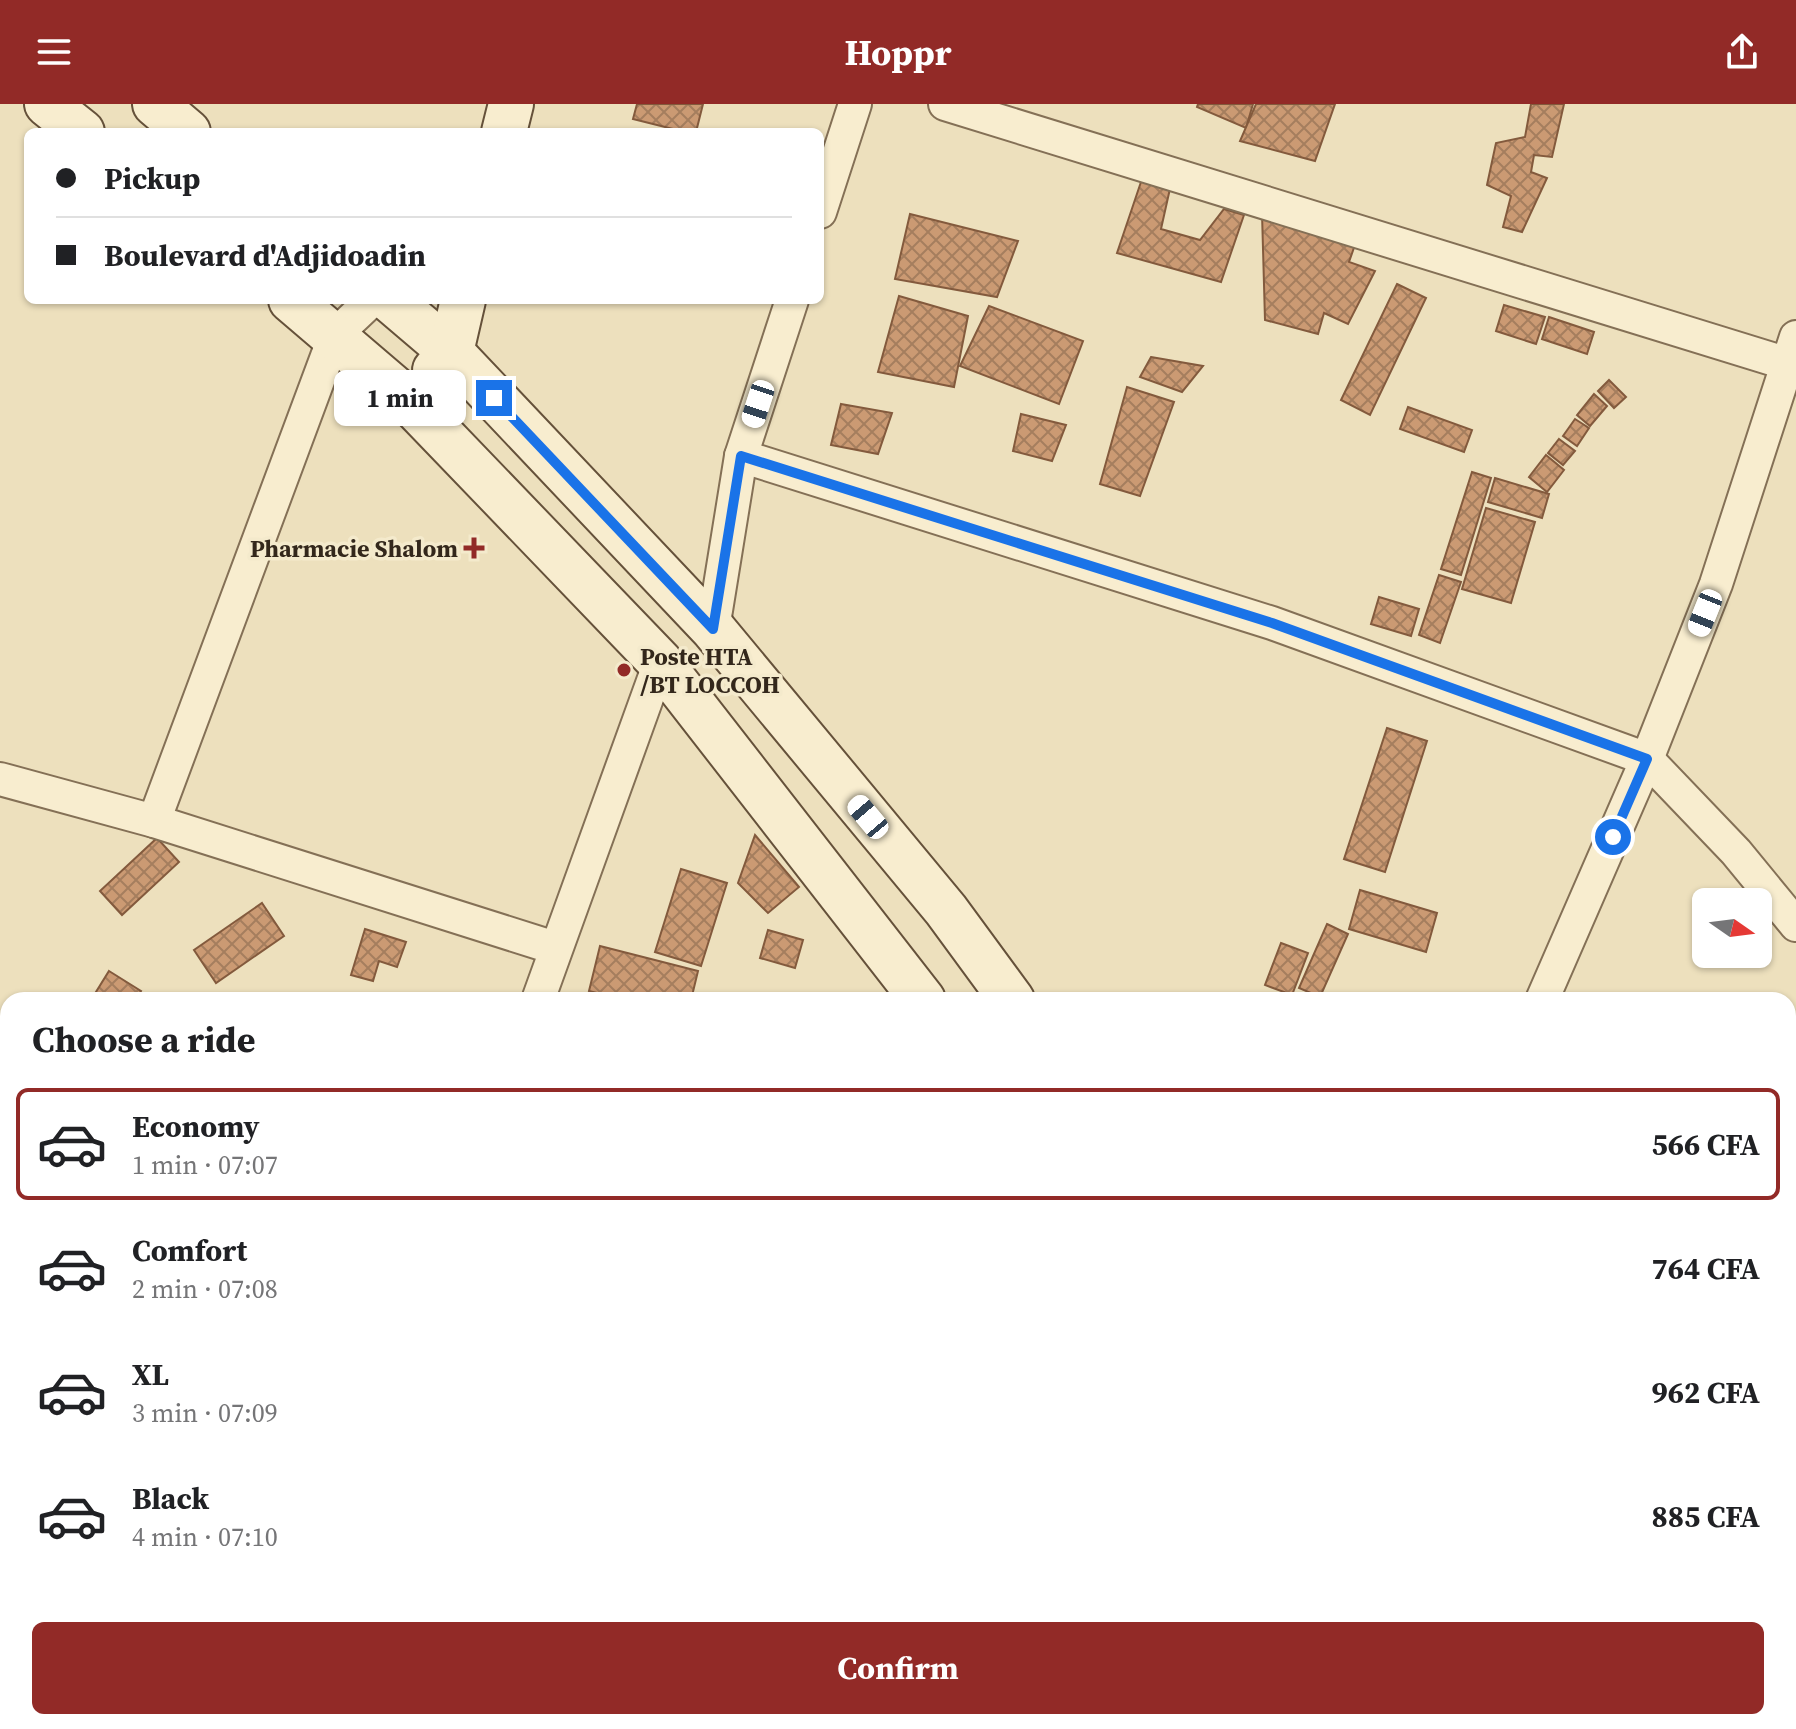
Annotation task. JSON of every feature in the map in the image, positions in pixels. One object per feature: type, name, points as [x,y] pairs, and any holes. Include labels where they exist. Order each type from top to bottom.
[{"type":"main road","points":[[47,104],[77,128]]},
{"type":"main road","points":[[155,104],[183,128]]},
{"type":"main road","points":[[505,128],[511,104]]},
{"type":"main road","points":[[296,304],[408,400],[660,662],[917,992]]},
{"type":"main road","points":[[395,304],[451,352],[713,629],[946,910],[1006,992]]},
{"type":"main road","points":[[408,400],[451,352],[462,304]]},
{"type":"street","points":[[824,200],[855,104]]},
{"type":"street","points":[[945,104],[1792,351],[1716,584],[1647,759],[1545,992]]},
{"type":"street","points":[[154,821],[335,335],[368,304]]},
{"type":"street","points":[[713,629],[741,456],[791,304]]},
{"type":"street","points":[[741,456],[1272,623],[1647,759],[1736,852],[1796,925]]},
{"type":"street","points":[[541,992],[660,662]]},
{"type":"street","points":[[0,779],[154,821],[555,948]]},
{"type":"building","points":[[637,104],[703,104],[697,128],[669,128],[633,119]]},
{"type":"building","points":[[1198,104],[1253,104],[1246,128],[1197,107]]},
{"type":"building","points":[[1256,104],[1335,104],[1315,161],[1240,141]]},
{"type":"building","points":[[1531,104],[1564,104],[1552,157],[1534,155],[1531,172],[1547,178],[1522,232],[1503,227],[1511,196],[1487,185],[1496,143],[1525,137]]},
{"type":"building","points":[[1144,173],[1171,184],[1161,229],[1200,240],[1224,209],[1244,215],[1221,282],[1117,253]]},
{"type":"building","points":[[1262,213],[1357,239],[1349,262],[1375,271],[1348,324],[1324,313],[1318,334],[1265,320]]},
{"type":"building","points":[[910,214],[1018,241],[997,297],[895,279]]},
{"type":"building","points":[[1397,284],[1426,298],[1370,415],[1341,400]]},
{"type":"building","points":[[899,296],[968,316],[954,387],[878,372]]},
{"type":"building","points":[[1504,305],[1545,317],[1536,344],[1496,331]]},
{"type":"building","points":[[989,306],[1083,341],[1059,404],[960,366]]},
{"type":"building","points":[[1549,317],[1594,332],[1587,354],[1542,339]]},
{"type":"building","points":[[1151,357],[1203,366],[1182,392],[1140,377]]},
{"type":"building","points":[[1609,380],[1626,397],[1614,408],[1598,391]]},
{"type":"building","points":[[1127,387],[1174,402],[1140,496],[1100,484]]},
{"type":"building","points":[[1594,394],[1607,406],[1590,426],[1577,415]]},
{"type":"building","points":[[841,404],[892,413],[878,454],[831,445]]},
{"type":"building","points":[[1408,407],[1472,430],[1464,452],[1400,429]]},
{"type":"building","points":[[1021,414],[1066,425],[1052,461],[1013,451]]},
{"type":"building","points":[[1575,419],[1589,428],[1577,446],[1563,436]]},
{"type":"building","points":[[1559,439],[1575,451],[1563,465],[1548,453]]},
{"type":"building","points":[[1546,455],[1564,470],[1547,492],[1529,477]]},
{"type":"building","points":[[1472,472],[1491,478],[1461,575],[1441,569]]},
{"type":"building","points":[[1495,478],[1549,494],[1542,518],[1488,502]]},
{"type":"building","points":[[1486,508],[1535,522],[1511,603],[1462,589]]},
{"type":"building","points":[[1439,575],[1461,582],[1440,643],[1419,635]]},
{"type":"building","points":[[1379,597],[1419,609],[1411,636],[1371,624]]},
{"type":"building","points":[[1387,728],[1427,741],[1385,872],[1344,859]]},
{"type":"building","points":[[755,835],[799,887],[768,913],[738,883]]},
{"type":"building","points":[[157,838],[179,862],[122,915],[100,891]]},
{"type":"building","points":[[681,869],[727,883],[701,966],[655,952]]},
{"type":"building","points":[[1360,890],[1437,913],[1426,952],[1349,929]]},
{"type":"building","points":[[262,903],[284,936],[216,983],[194,950]]},
{"type":"building","points":[[1327,924],[1348,934],[1322,992],[1299,988]]},
{"type":"building","points":[[365,929],[406,942],[397,967],[379,961],[373,981],[351,975]]},
{"type":"building","points":[[768,930],[803,940],[795,968],[760,958]]},
{"type":"building","points":[[1281,943],[1308,953],[1293,992],[1265,985]]},
{"type":"building","points":[[600,946],[698,971],[693,992],[589,991]]},
{"type":"building","points":[[109,971],[141,991],[140,992],[96,992]]},
{"type":"place","name":"Pharmacie Shalom","points":[[474,548]]},
{"type":"place","name":"Poste HTA /BT LOCCOH","points":[[624,670]]},
{"type":"route","points":[[494,398],[713,629],[741,456],[1272,623],[1647,759],[1613,837]]}]
